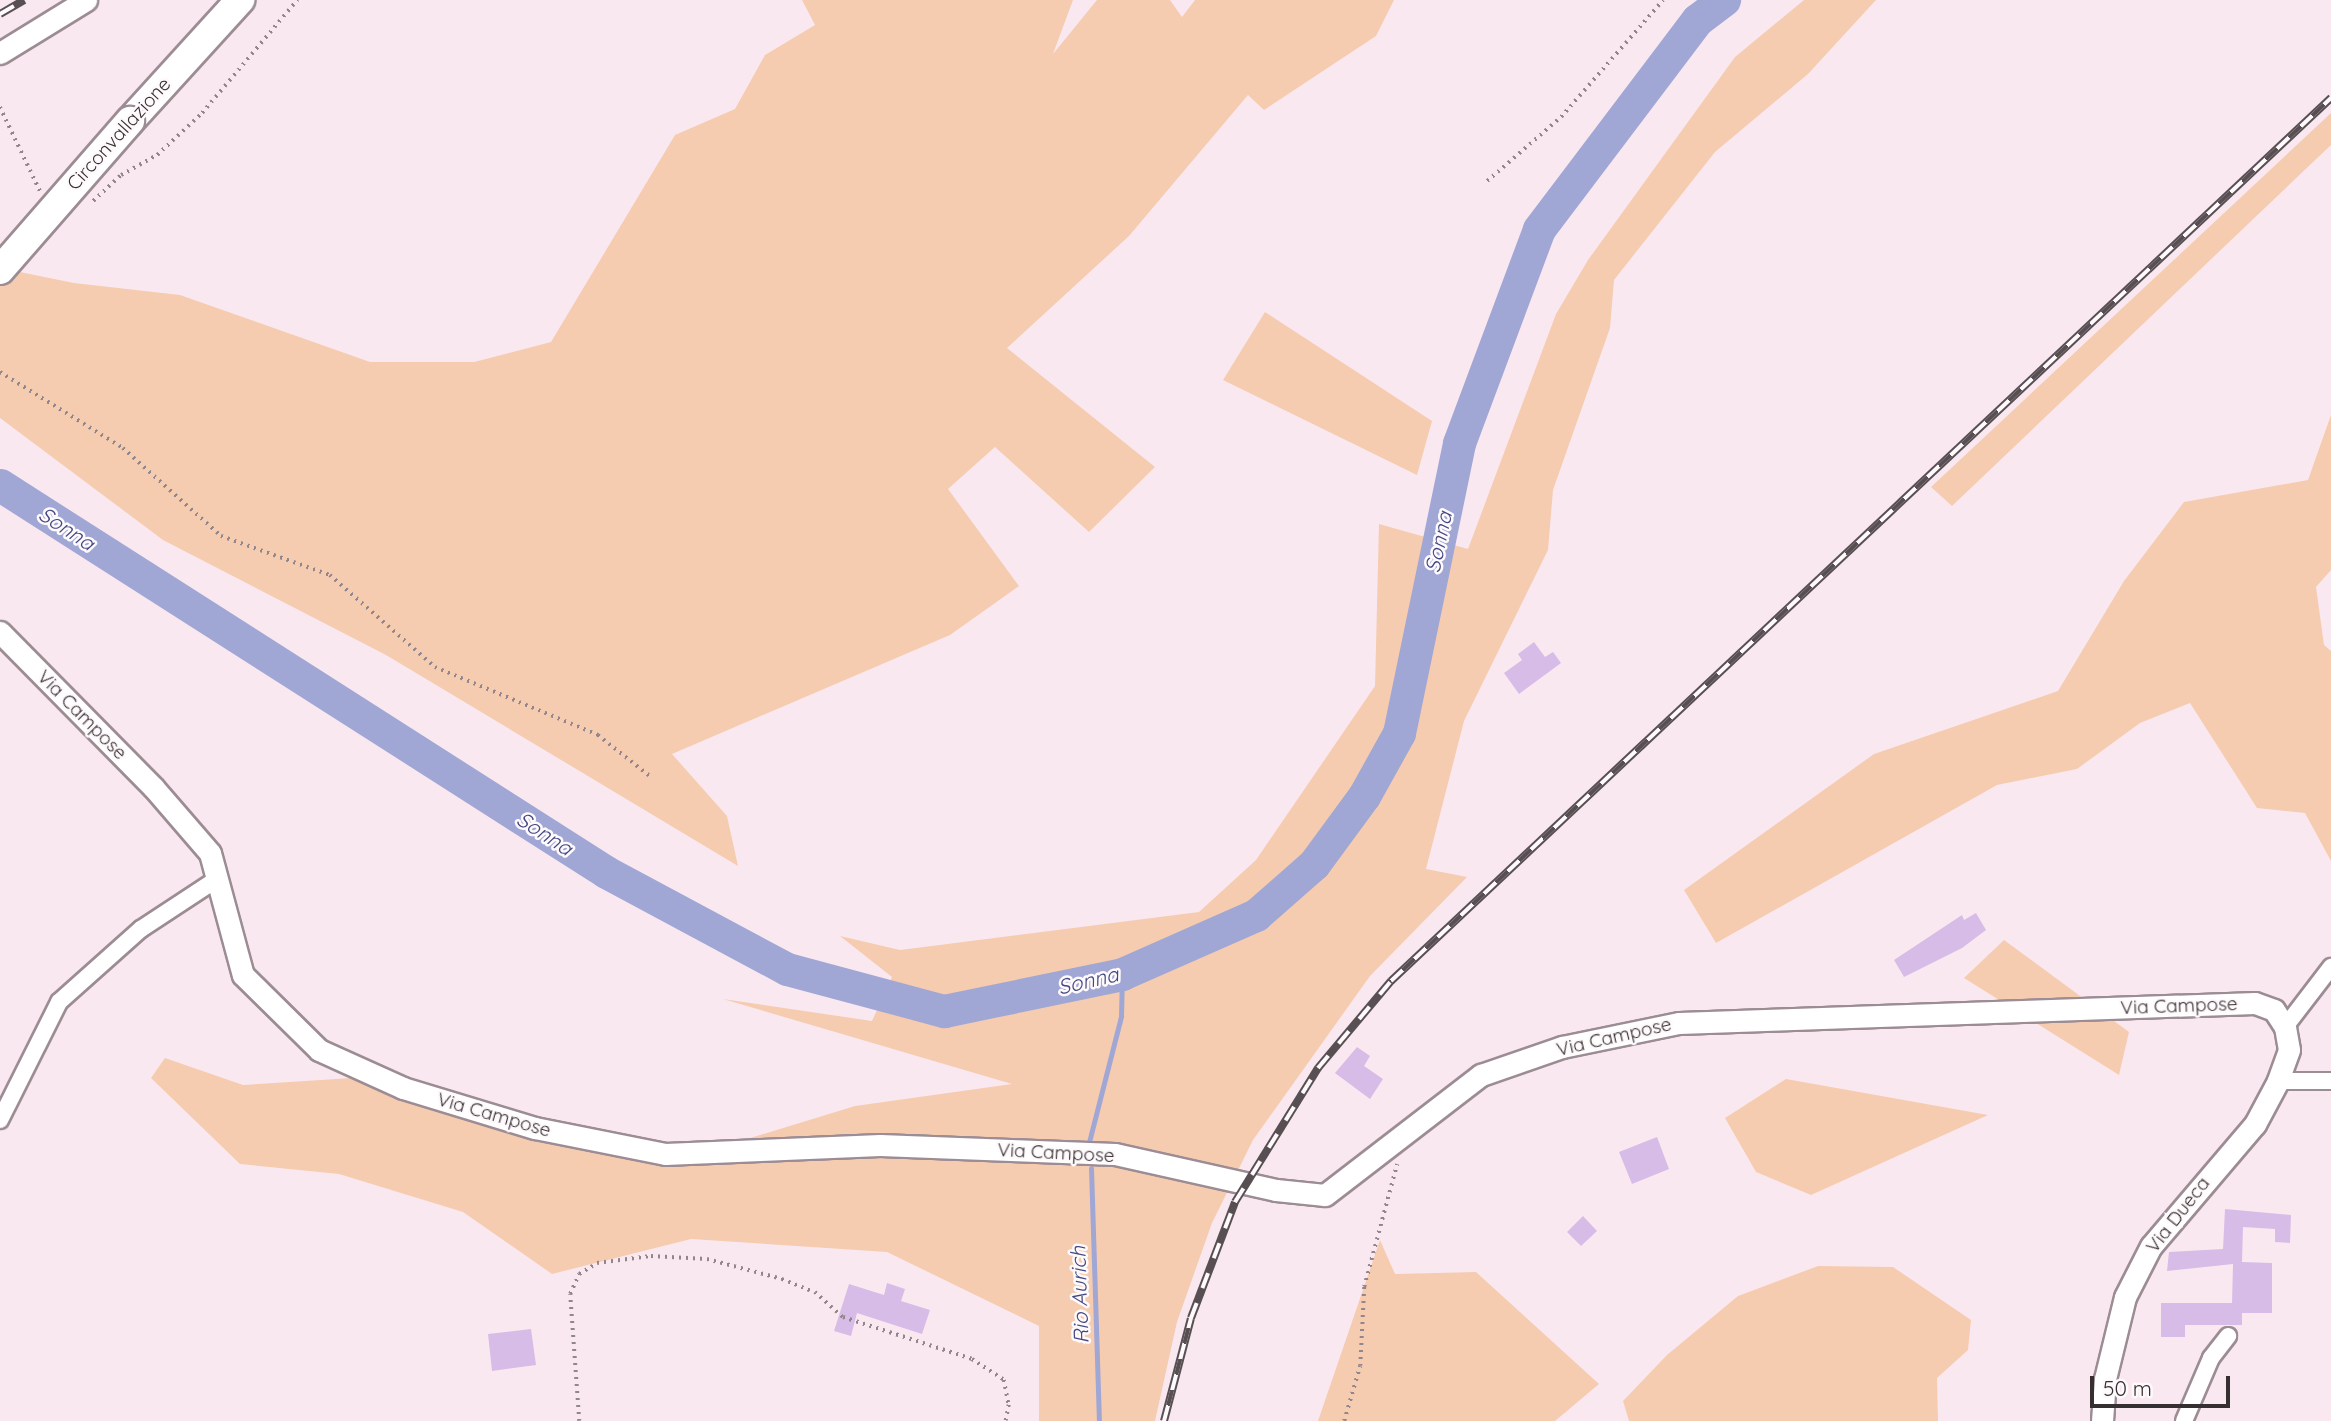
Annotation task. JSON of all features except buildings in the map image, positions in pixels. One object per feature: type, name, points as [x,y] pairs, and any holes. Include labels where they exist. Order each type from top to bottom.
[{"type":"highway","name":"Circonvallazione","points":[[0,270],[240,0]]},
{"type":"street","points":[[0,53],[86,0]]},
{"type":"street","name":"Via Campose","points":[[0,632],[153,787],[211,853],[243,975],[319,1050],[403,1088],[535,1129],[665,1154],[880,1145],[1115,1154],[1276,1190],[1325,1195],[1481,1075],[1562,1047],[1679,1023],[2255,1003],[2274,1010],[2286,1027]]},
{"type":"street","points":[[0,1120],[59,1002],[141,929],[217,879]]},
{"type":"street","points":[[2286,1027],[2331,967]]},
{"type":"street","name":"Via Dueca","points":[[2102,1421],[2105,1379],[2125,1297],[2151,1245],[2255,1124],[2278,1081],[2289,1050],[2286,1027]]},
{"type":"street","points":[[2278,1081],[2331,1081]]},
{"type":"street","points":[[2184,1421],[2211,1358],[2228,1336]]},
{"type":"path","points":[[85,208],[121,175],[157,155],[202,113],[297,0]]},
{"type":"path","points":[[1487,181],[1561,117],[1663,0]]},
{"type":"path","points":[[0,372],[122,448],[222,536],[330,575],[435,667],[598,735],[651,777]]},
{"type":"path","points":[[1344,1421],[1360,1366],[1364,1287],[1402,1137]]},
{"type":"path","points":[[579,1421],[570,1294],[579,1274],[597,1263],[651,1256],[707,1259],[782,1279],[815,1292],[844,1317],[972,1359],[1004,1380],[1006,1421]]},
{"type":"shaded area","points":[[802,0],[1073,0],[1053,54],[1097,0],[1170,0],[1182,17],[1195,0],[1394,0],[1376,36],[1264,110],[1248,95],[1129,236],[1007,348],[1155,467],[1089,532],[995,447],[948,489],[1019,586],[950,635],[672,754],[727,816],[738,866],[386,655],[163,540],[0,418],[0,268],[74,283],[180,295],[370,362],[474,362],[551,342],[675,135],[735,109],[765,55],[815,25]]},
{"type":"shaded area","points":[[1804,0],[1876,0],[1808,74],[1715,152],[1614,280],[1610,328],[1553,490],[1548,550],[1464,721],[1426,869],[1467,877],[1370,976],[1253,1140],[1212,1223],[1177,1322],[1155,1421],[1039,1421],[1039,1326],[887,1252],[691,1239],[552,1274],[463,1212],[339,1174],[240,1164],[151,1078],[165,1058],[243,1085],[352,1078],[662,1165],[855,1106],[1012,1084],[723,999],[872,1021],[892,977],[840,936],[900,950],[1199,912],[1256,860],[1375,686],[1379,524],[1468,549],[1556,314],[1588,260],[1735,57]]},
{"type":"shaded area","points":[[2331,113],[2331,145],[1952,506],[1931,487]]},
{"type":"shaded area","points":[[1265,312],[1432,421],[1417,475],[1223,380]]},
{"type":"shaded area","points":[[2331,415],[2331,570],[2316,587],[2324,645],[2331,651],[2331,861],[2305,813],[2257,808],[2190,703],[2140,723],[2077,769],[1997,785],[1716,943],[1684,890],[1874,754],[2058,691],[2124,581],[2184,502],[2308,480]]},
{"type":"shaded area","points":[[2004,940],[2129,1032],[2119,1075],[1964,978]]},
{"type":"shaded area","points":[[1786,1079],[1988,1115],[1811,1195],[1756,1172],[1725,1118]]},
{"type":"shaded area","points":[[1380,1240],[1395,1274],[1476,1272],[1599,1384],[1555,1421],[1318,1421]]},
{"type":"shaded area","points":[[1818,1266],[1893,1267],[1971,1320],[1968,1350],[1937,1378],[1938,1421],[1629,1421],[1623,1401],[1667,1355],[1738,1296]]},
{"type":"waterway","name":"Sonna","points":[[0,485],[606,872],[787,969],[944,1011],[1122,974],[1256,915],[1314,864],[1364,796],[1399,733],[1459,443],[1539,229],[1697,20],[1724,0]]},
{"type":"waterway","name":"Rio Aurich","points":[[1089,1142],[1121,1016],[1122,974]]},
{"type":"waterway","name":"Rio Aurich","points":[[1091,1168],[1099,1421]]},
{"type":"railway","points":[[0,14],[24,0]]},
{"type":"railway","points":[[1164,1421],[1191,1318],[1235,1202],[1318,1068],[1391,981],[2331,98]]}]
